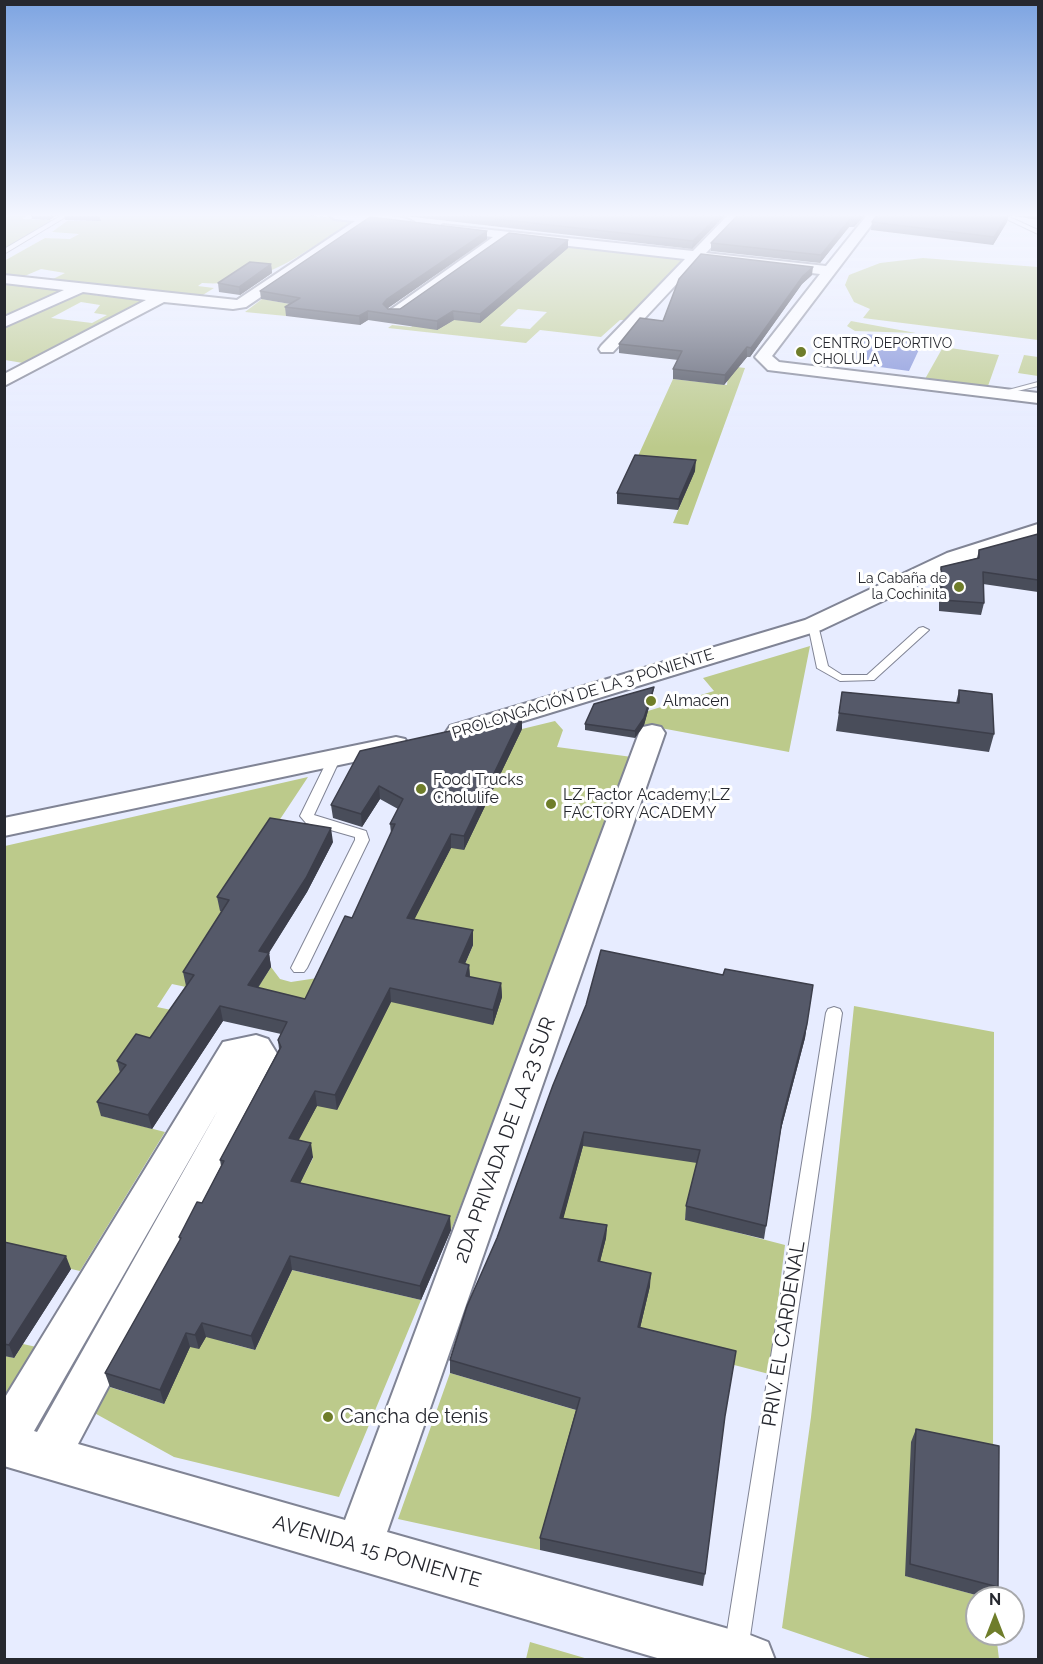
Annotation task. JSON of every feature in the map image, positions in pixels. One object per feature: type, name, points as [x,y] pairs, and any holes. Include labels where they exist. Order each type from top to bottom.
[{"type":"street","points":[[4,323],[71,293]]},
{"type":"street","points":[[112,293],[221,306],[241,304],[258,293]]},
{"type":"street","points":[[394,313],[423,293]]},
{"type":"street","points":[[607,349],[659,293]]},
{"type":"street","points":[[812,293],[763,357],[774,366],[1038,398]]},
{"type":"street","points":[[4,381],[160,298]]},
{"type":"street","name":"PROLONGACIÓN DE LA 3 PONIENTE","points":[[4,827],[463,731],[813,625],[955,558],[1038,530]]},
{"type":"street","name":"2DA PRIVADA DE LA 23 SUR","points":[[358,1547],[652,733]]},
{"type":"street","points":[[180,1176],[102,1356],[19,1447],[62,1344],[180,1176]]},
{"type":"street","points":[[62,1344],[102,1356]]},
{"type":"street","name":"AVENIDA 15 PONIENTE","points":[[19,1447],[742,1657]]},
{"type":"lane","points":[[1001,393],[1038,384]]},
{"type":"lane","points":[[813,625],[823,668],[840,678],[870,678],[923,630]]},
{"type":"lane","points":[[299,968],[362,840],[361,834],[310,820],[307,816],[335,757]]},
{"type":"lane","name":"PRIV. EL CARDENAL","points":[[742,1657],[834,1013]]},
{"type":"green space","points":[[4,293],[75,293],[152,302],[29,364],[5,360]],"holes":[[[81,302],[100,305],[94,313],[107,315],[92,323],[51,318]]]},
{"type":"green space","points":[[148,293],[207,293],[198,298]]},
{"type":"green space","points":[[490,293],[650,293],[624,320],[620,320],[601,337],[540,330],[526,343],[388,328],[392,325],[411,327],[415,324],[451,322]],"holes":[[[518,309],[547,312],[530,329],[500,326]]]},
{"type":"green space","points":[[849,293],[1038,293],[1038,340],[863,318],[870,309],[854,302]]},
{"type":"green space","points":[[262,299],[301,306],[286,316],[245,312]]},
{"type":"green space","points":[[851,321],[916,333],[855,331],[847,326]]},
{"type":"green space","points":[[943,347],[999,355],[988,386],[925,379]]},
{"type":"green space","points":[[1024,355],[1038,357],[1038,376],[1018,373]]},
{"type":"green space","points":[[681,360],[745,368],[688,525],[673,523],[694,471],[634,465],[673,379],[727,385],[728,376]]},
{"type":"green space","points":[[810,646],[789,752],[618,720],[714,691],[703,678]]},
{"type":"green space","points":[[555,721],[563,730],[557,747],[632,757],[529,1033],[451,1230],[294,1196],[255,1228],[303,1177],[313,1158],[292,1153],[333,1064],[250,999],[271,967],[280,979],[291,982],[324,977],[347,930],[424,891],[522,729]],"holes":[[[435,937],[473,945],[460,976]]]},
{"type":"green space","points":[[308,777],[255,857],[252,918],[186,987],[172,984],[157,1007],[181,1012],[102,1116],[165,1132],[80,1271],[5,1254],[5,846]]},
{"type":"green space","points":[[854,1006],[994,1032],[993,1459],[906,1576],[965,1592],[965,1646],[997,1646],[999,1659],[873,1659],[782,1628],[811,1417]]},
{"type":"green space","points":[[689,1132],[698,1166],[685,1219],[785,1245],[769,1374],[637,1340],[597,1274],[605,1238],[566,1232],[556,1192],[583,1146]]},
{"type":"green space","points":[[292,1270],[421,1300],[339,1497],[174,1457],[89,1410],[103,1385],[164,1404],[181,1345],[219,1313],[228,1343],[255,1350]]},
{"type":"green space","points":[[23,1344],[41,1348],[5,1409],[5,1356],[14,1358]]},
{"type":"green space","points":[[450,1373],[579,1411],[540,1550],[398,1519]]},
{"type":"green space","points":[[530,1642],[588,1659],[526,1659]]},
{"type":"water","points":[[867,334],[923,341],[909,371],[850,363]]},
{"type":"building","points":[[269,293],[396,293],[383,304],[388,309],[400,309],[423,293],[505,293],[480,314],[453,311],[437,321],[368,311],[359,316],[285,307],[300,298]]},
{"type":"building","points":[[674,293],[791,293],[751,348],[747,347],[725,375],[673,369],[682,351],[619,344],[640,318],[663,321]]},
{"type":"building","points":[[635,455],[696,460],[679,499],[617,493]]},
{"type":"building","points":[[1038,534],[1038,580],[983,572],[984,603],[942,600],[941,567],[979,558],[979,550]]},
{"type":"building","points":[[654,687],[644,718],[635,731],[585,724],[594,704]]},
{"type":"building","points":[[959,690],[992,694],[994,734],[839,713],[842,692],[959,703]]},
{"type":"building","points":[[522,715],[464,836],[451,834],[407,918],[473,930],[459,962],[469,965],[466,976],[501,983],[493,1010],[390,988],[335,1095],[315,1091],[289,1138],[311,1143],[291,1181],[450,1216],[420,1286],[290,1256],[251,1336],[202,1323],[195,1335],[186,1333],[160,1390],[105,1373],[181,1238],[179,1237],[197,1202],[202,1203],[224,1161],[220,1160],[281,1047],[278,1040],[287,1022],[220,1006],[148,1115],[97,1102],[126,1065],[117,1061],[136,1034],[150,1038],[194,975],[183,972],[229,900],[217,897],[270,818],[331,828],[306,878],[259,951],[269,953],[248,985],[305,999],[345,916],[352,918],[395,824],[390,824],[403,799],[379,786],[361,814],[331,805],[360,751]]},
{"type":"building","points":[[601,950],[723,975],[725,969],[813,985],[807,1024],[782,1120],[766,1226],[686,1206],[700,1150],[584,1132],[560,1218],[607,1225],[598,1261],[651,1273],[638,1327],[736,1351],[725,1416],[705,1574],[540,1538],[580,1398],[450,1360],[467,1306],[497,1238],[553,1085],[586,1005]]},
{"type":"building","points":[[4,1242],[66,1256],[9,1345],[4,1344]]},
{"type":"building","points":[[916,1429],[999,1446],[998,1586],[910,1564]]},
{"type":"place","name":"CENTRO DEPORTIVO CHOLULA","points":[[801,352]]},
{"type":"place","name":"La Cabaña de la Cochinita","points":[[959,587]]},
{"type":"place","name":"Almacen","points":[[651,701]]},
{"type":"place","name":"Food Trucks Cholulife","points":[[421,789]]},
{"type":"place","name":"LZ Factor Academy;LZ FACTORY ACADEMY","points":[[551,804]]},
{"type":"place","name":"Cancha de tenis","points":[[328,1417]]}]
